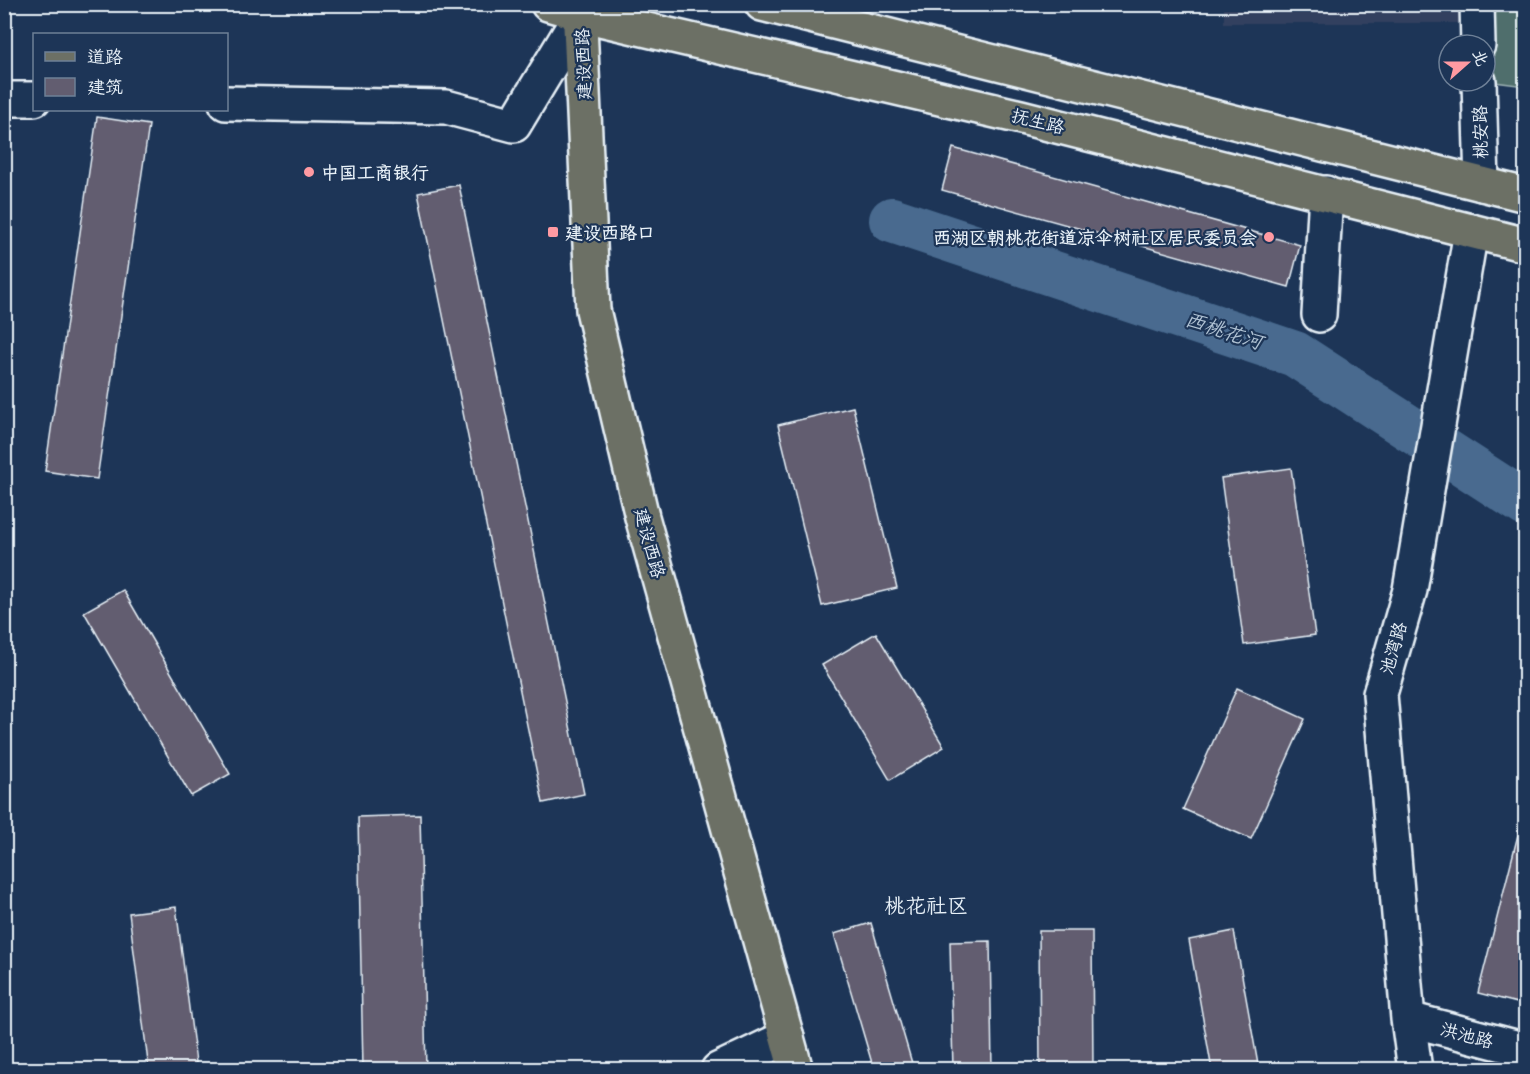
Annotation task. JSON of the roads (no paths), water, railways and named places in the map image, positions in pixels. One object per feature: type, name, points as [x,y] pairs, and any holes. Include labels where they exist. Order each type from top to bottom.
[{"type":"main road","name":"抚生路","points":[[548,4],[591,11],[1326,193],[1526,245]]},
{"type":"main road","points":[[762,4],[1526,195]]},
{"type":"main road","name":"建设西路","points":[[591,11],[593,310],[642,517],[796,1070]]},
{"type":"main road","name":"建设西路","points":[[591,11],[612,307],[661,512],[810,1070]]},
{"type":"street","points":[[1477,4],[1478,33]]},
{"type":"street","points":[[228,103],[446,107],[514,125],[591,11]]},
{"type":"street","name":"桃安路","points":[[1479,93],[1482,184]]},
{"type":"street","points":[[4,99],[33,99]]},
{"type":"street","points":[[1319,315],[1326,193]]},
{"type":"street","name":"池湾路","points":[[1415,1070],[1408,1019],[1380,694],[1410,590],[1471,231]]},
{"type":"street","name":"洪池路","points":[[1408,1019],[1526,1050]]},
{"type":"street","points":[[718,1070],[787,1037]]},
{"type":"waterway","name":"西桃花河","points":[[892,220],[1295,354],[1526,504]]},
{"type":"place","name":"中国工商银行","points":[[309,172]]},
{"type":"place","name":"建设西路口","points":[[553,232]]},
{"type":"place","name":"西湖区朝桃花街道凉伞树社区居民委员会","points":[[1269,237]]},
{"type":"district","name":"桃花社区","points":[[926,905]]}]
